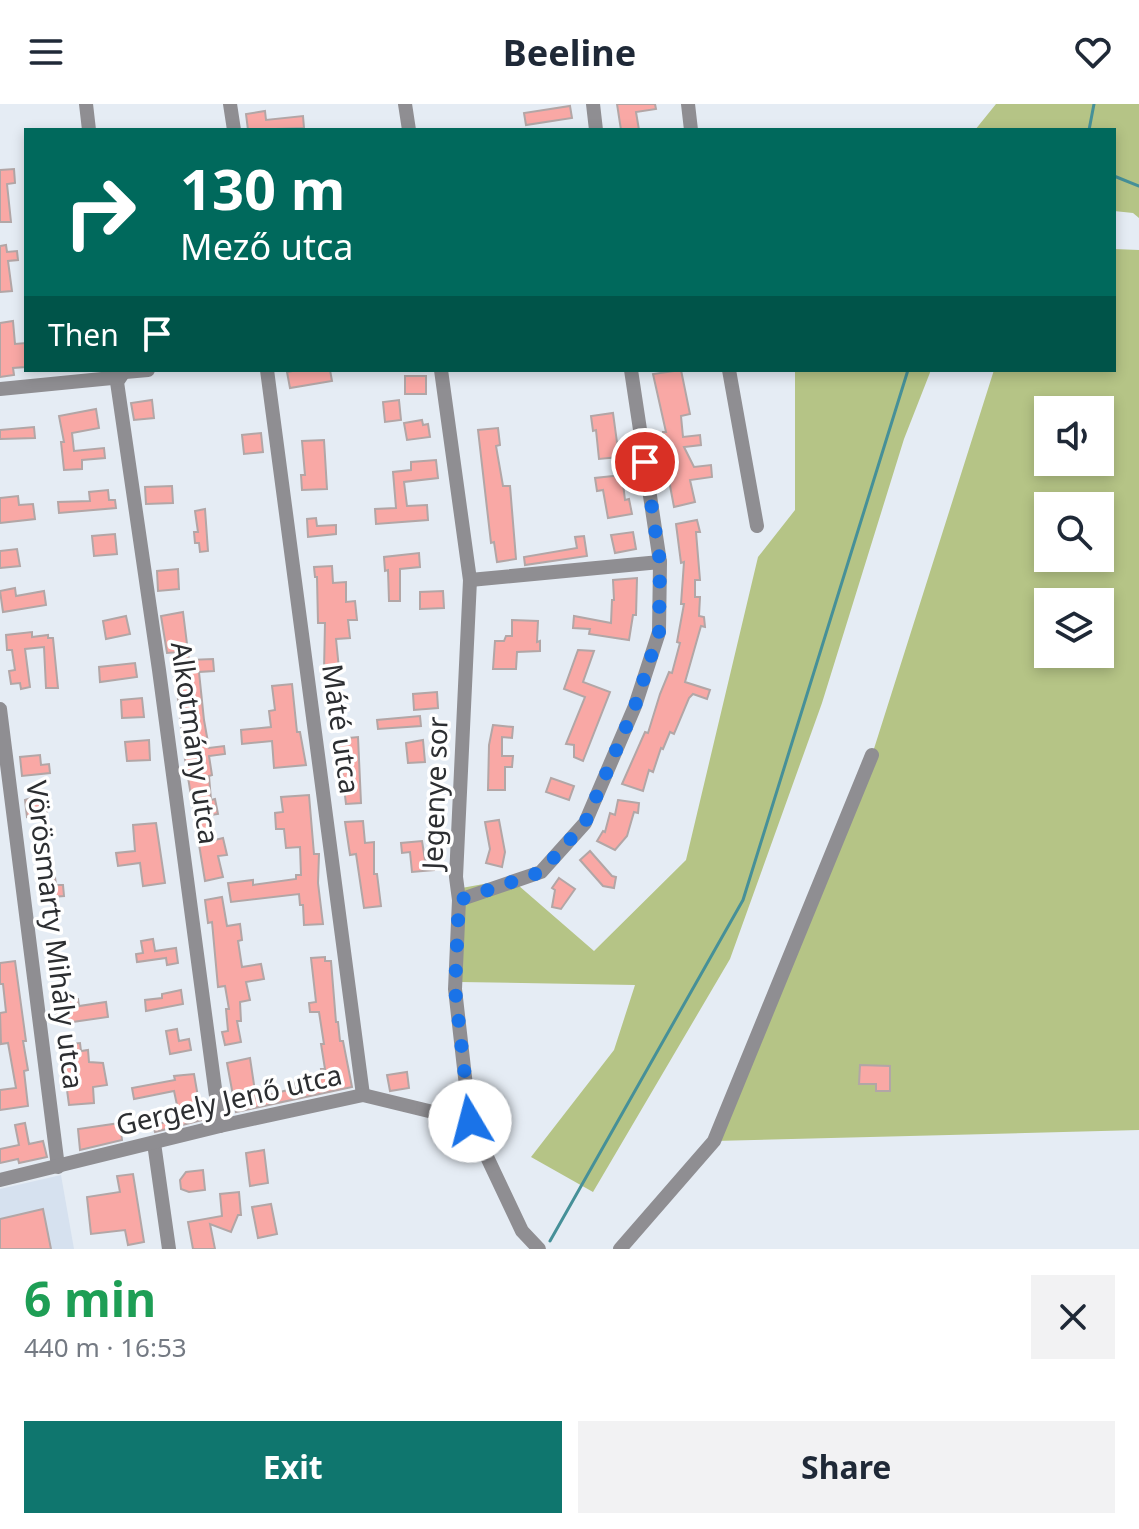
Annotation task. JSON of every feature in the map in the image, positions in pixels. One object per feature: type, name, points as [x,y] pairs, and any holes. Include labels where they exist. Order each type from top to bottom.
[{"type":"street","points":[[86,104],[89,128]]},
{"type":"street","points":[[230,104],[234,128]]},
{"type":"street","points":[[405,104],[409,128]]},
{"type":"street","points":[[593,104],[596,128]]},
{"type":"street","points":[[688,104],[691,128]]},
{"type":"street","points":[[0,389],[112,378],[123,372]]},
{"type":"street","name":"Alkotmány utca","points":[[124,372],[117,382],[220,1126]]},
{"type":"street","name":"Máté utca","points":[[267,372],[363,1095]]},
{"type":"street","name":"Jegenye sor","points":[[441,372],[470,580],[456,877],[459,900],[455,989],[470,1121],[522,1231],[539,1249]]},
{"type":"street","points":[[459,900],[541,872],[585,823],[635,706],[659,632],[660,562],[631,372]]},
{"type":"street","points":[[729,372],[757,526]]},
{"type":"street","points":[[470,580],[660,562]]},
{"type":"street","name":"Vörösmarty Mihály utca","points":[[0,709],[58,1167]]},
{"type":"street","points":[[620,1249],[714,1141],[872,755]]},
{"type":"street","name":"Gergely Jenő utca","points":[[0,1180],[220,1126],[363,1095],[470,1121]]},
{"type":"street","points":[[154,1143],[169,1249]]},
{"type":"shaded area","points":[[61,1175],[74,1249],[0,1249],[0,1189]]},
{"type":"green space","points":[[996,104],[1139,104],[1139,218],[1133,213],[1116,211],[1116,128],[977,128]]},
{"type":"green space","points":[[1116,249],[1139,250],[1139,1130],[714,1141],[872,755],[993,372],[1116,372]]},
{"type":"green space","points":[[795,372],[930,372],[904,439],[822,703],[730,959],[593,1192],[531,1157],[614,1050],[635,985],[460,982],[456,889],[511,879],[594,951],[686,860],[758,557],[795,510]]},
{"type":"building","points":[[617,104],[655,104],[656,109],[636,112],[639,128],[621,128]]},
{"type":"building","points":[[570,106],[572,118],[526,125],[524,113]]},
{"type":"building","points":[[265,111],[266,120],[303,116],[304,128],[248,128],[246,114]]},
{"type":"building","points":[[14,169],[15,183],[7,184],[11,222],[0,222],[0,170]]},
{"type":"building","points":[[6,245],[7,252],[17,251],[18,260],[8,261],[12,291],[0,292],[0,246]]},
{"type":"building","points":[[13,321],[15,344],[24,343],[24,367],[13,368],[14,375],[0,377],[0,323]]},
{"type":"building","points":[[287,372],[330,372],[332,381],[290,388]]},
{"type":"building","points":[[681,372],[690,414],[681,416],[683,437],[700,435],[701,445],[684,447],[694,467],[711,465],[712,477],[690,480],[695,502],[674,507],[666,464],[663,432],[666,432],[653,374]]},
{"type":"building","points":[[405,376],[426,376],[426,394],[405,394]]},
{"type":"building","points":[[152,400],[154,418],[134,420],[131,403]]},
{"type":"building","points":[[399,400],[401,420],[385,422],[383,402]]},
{"type":"building","points":[[96,409],[99,428],[72,433],[74,451],[104,448],[105,458],[82,460],[82,469],[64,470],[61,442],[64,442],[59,416]]},
{"type":"building","points":[[613,413],[619,457],[599,459],[591,416]]},
{"type":"building","points":[[422,420],[423,425],[428,424],[430,437],[407,440],[404,423]]},
{"type":"building","points":[[34,427],[35,438],[0,439],[0,430]]},
{"type":"building","points":[[498,428],[500,445],[496,446],[503,486],[510,486],[516,559],[497,562],[494,542],[491,543],[478,430]]},
{"type":"building","points":[[261,433],[263,452],[244,454],[242,435]]},
{"type":"building","points":[[324,440],[327,489],[302,490],[301,475],[305,475],[302,441]]},
{"type":"building","points":[[436,460],[438,478],[404,482],[407,506],[427,505],[428,520],[376,524],[375,509],[396,508],[393,472],[411,470],[411,462]]},
{"type":"building","points":[[622,475],[625,500],[629,499],[632,514],[608,518],[603,490],[597,491],[595,478]]},
{"type":"building","points":[[172,486],[173,503],[146,504],[145,487]]},
{"type":"building","points":[[108,490],[109,500],[115,500],[116,508],[59,513],[58,502],[90,501],[89,492]]},
{"type":"building","points":[[18,496],[19,505],[33,504],[35,519],[0,523],[0,498]]},
{"type":"building","points":[[205,509],[208,551],[200,552],[199,543],[195,543],[194,532],[198,532],[195,511]]},
{"type":"building","points":[[316,518],[317,526],[336,525],[336,534],[308,537],[307,519]]},
{"type":"building","points":[[697,520],[700,580],[695,580],[695,597],[700,597],[699,616],[704,617],[705,627],[701,626],[685,682],[710,690],[707,699],[693,694],[689,698],[674,734],[670,732],[661,748],[653,772],[649,770],[643,791],[622,784],[645,732],[648,733],[660,694],[669,672],[672,673],[680,643],[677,642],[684,604],[681,604],[684,562],[681,563],[676,524]]},
{"type":"building","points":[[633,532],[636,549],[615,553],[611,535]]},
{"type":"building","points":[[115,534],[117,554],[94,556],[92,536]]},
{"type":"building","points":[[584,536],[587,556],[525,565],[524,557],[577,548],[575,537]]},
{"type":"building","points":[[17,549],[20,566],[0,568],[0,551]]},
{"type":"building","points":[[419,553],[420,567],[400,569],[400,601],[389,601],[388,570],[385,571],[384,557]]},
{"type":"building","points":[[332,566],[333,583],[346,582],[346,602],[355,601],[357,620],[348,620],[350,638],[336,639],[339,669],[324,671],[325,623],[318,623],[314,567]]},
{"type":"building","points":[[178,569],[179,589],[158,591],[157,571]]},
{"type":"building","points":[[637,578],[636,615],[633,615],[629,640],[589,634],[590,629],[573,628],[574,616],[611,623],[613,580]]},
{"type":"building","points":[[15,588],[16,596],[44,591],[46,605],[3,612],[0,591]]},
{"type":"building","points":[[443,591],[444,608],[420,609],[420,592]]},
{"type":"building","points":[[183,612],[189,660],[213,659],[214,671],[199,672],[204,720],[209,748],[224,746],[225,754],[209,756],[212,775],[209,776],[211,800],[215,799],[218,814],[211,815],[215,840],[223,838],[227,855],[218,856],[223,877],[205,881],[178,699],[181,699],[179,652],[167,653],[161,616]]},
{"type":"building","points":[[126,616],[130,634],[106,639],[103,621]]},
{"type":"building","points":[[512,620],[538,621],[540,651],[517,652],[516,669],[493,669],[495,641],[504,641],[506,636],[512,636]]},
{"type":"building","points":[[32,632],[32,637],[48,635],[48,638],[53,638],[58,688],[46,688],[44,647],[25,649],[30,687],[21,689],[20,683],[11,684],[9,671],[15,670],[12,650],[7,650],[6,635]]},
{"type":"building","points":[[578,650],[594,651],[583,682],[610,692],[583,761],[574,757],[574,745],[566,744],[585,697],[564,689]]},
{"type":"building","points":[[135,663],[137,677],[100,682],[99,667]]},
{"type":"building","points":[[292,684],[297,732],[300,732],[306,765],[274,768],[272,741],[242,744],[241,730],[271,727],[269,711],[275,710],[272,686]]},
{"type":"building","points":[[437,692],[438,708],[414,710],[413,694]]},
{"type":"building","points":[[142,698],[144,717],[122,718],[121,700]]},
{"type":"building","points":[[420,716],[421,726],[378,729],[377,720]]},
{"type":"building","points":[[493,725],[513,727],[512,738],[502,737],[502,756],[513,756],[512,767],[505,767],[505,790],[488,790],[489,745]]},
{"type":"building","points":[[358,737],[361,803],[346,804],[338,739]]},
{"type":"building","points":[[149,740],[150,760],[127,761],[125,742]]},
{"type":"building","points":[[423,740],[425,762],[408,763],[406,743]]},
{"type":"building","points":[[40,755],[41,765],[49,764],[50,773],[22,776],[20,757]]},
{"type":"building","points":[[551,778],[574,786],[569,800],[546,792]]},
{"type":"building","points":[[44,794],[47,814],[27,817],[25,800]]},
{"type":"building","points":[[309,795],[314,854],[319,854],[318,883],[323,924],[304,925],[299,894],[231,902],[228,883],[253,880],[253,885],[296,879],[296,875],[301,875],[300,847],[286,848],[284,829],[276,829],[275,813],[283,812],[281,797]]},
{"type":"building","points":[[618,800],[639,803],[638,813],[634,812],[627,836],[615,850],[597,841],[605,832],[610,813],[615,815]]},
{"type":"building","points":[[499,820],[505,852],[502,867],[486,863],[490,849],[485,822]]},
{"type":"building","points":[[363,821],[365,843],[374,842],[374,874],[377,874],[381,906],[364,908],[356,854],[350,855],[345,822]]},
{"type":"building","points":[[156,823],[165,883],[143,886],[140,863],[118,866],[116,853],[135,851],[133,825]]},
{"type":"building","points":[[422,841],[425,860],[433,859],[434,870],[412,872],[410,852],[402,853],[401,843]]},
{"type":"building","points":[[590,851],[616,877],[614,888],[603,886],[580,860]]},
{"type":"building","points":[[55,877],[56,885],[63,885],[64,896],[39,898],[37,878]]},
{"type":"building","points":[[559,878],[575,889],[561,909],[552,907],[555,890],[552,888]]},
{"type":"building","points":[[222,897],[227,926],[240,924],[242,940],[238,941],[242,967],[261,964],[264,979],[246,982],[250,1000],[240,1002],[241,1021],[237,1021],[241,1042],[225,1045],[222,1032],[228,1031],[226,1009],[229,1009],[225,986],[218,987],[212,922],[208,923],[205,900]]},
{"type":"building","points":[[153,939],[155,951],[176,948],[178,963],[167,965],[166,958],[137,962],[136,954],[143,953],[141,941]]},
{"type":"building","points":[[325,957],[325,961],[331,961],[336,1022],[352,1087],[236,1112],[227,1063],[250,1058],[256,1098],[296,1088],[295,1082],[322,1076],[321,1069],[325,1069],[321,1044],[324,1044],[319,1012],[310,1012],[309,1003],[316,1002],[311,958]]},
{"type":"building","points":[[15,961],[26,1041],[23,1041],[28,1070],[24,1071],[28,1106],[0,1110],[0,1090],[16,1088],[8,1043],[1,1044],[0,1013],[6,1012],[3,984],[0,984],[0,963]]},
{"type":"building","points":[[181,990],[183,1004],[146,1011],[145,1000],[162,998],[162,994]]},
{"type":"building","points":[[78,999],[79,1006],[106,1002],[108,1017],[58,1024],[55,1002]]},
{"type":"building","points":[[177,1029],[179,1041],[189,1039],[191,1050],[170,1054],[166,1031]]},
{"type":"building","points":[[80,1043],[81,1051],[88,1050],[89,1062],[103,1063],[107,1085],[93,1087],[94,1103],[69,1105],[61,1045]]},
{"type":"building","points":[[860,1065],[890,1066],[890,1091],[876,1091],[876,1084],[859,1084]]},
{"type":"building","points":[[407,1072],[409,1088],[390,1091],[387,1075]]},
{"type":"building","points":[[194,1074],[202,1120],[155,1132],[153,1125],[180,1119],[174,1091],[134,1099],[132,1088],[175,1080],[174,1076]]},
{"type":"building","points":[[25,1123],[29,1144],[43,1141],[47,1157],[19,1163],[18,1159],[0,1163],[0,1149],[19,1145],[15,1125]]},
{"type":"building","points":[[120,1123],[122,1140],[80,1150],[78,1129]]},
{"type":"building","points":[[264,1150],[268,1183],[250,1186],[246,1153]]},
{"type":"building","points":[[203,1170],[205,1190],[189,1192],[181,1189],[180,1180],[186,1172]]},
{"type":"building","points":[[133,1174],[144,1242],[128,1245],[125,1230],[91,1234],[87,1197],[120,1192],[117,1176]]},
{"type":"building","points":[[239,1192],[241,1215],[238,1215],[231,1232],[210,1224],[215,1249],[193,1249],[188,1222],[222,1216],[220,1194]]},
{"type":"building","points":[[271,1204],[277,1234],[258,1238],[252,1207]]},
{"type":"building","points":[[43,1209],[51,1249],[0,1249],[0,1219]]},
{"type":"waterway","points":[[1089,128],[1094,104]]},
{"type":"waterway","points":[[1116,177],[1139,186]]},
{"type":"waterway","points":[[550,1241],[743,900],[907,372]]},
{"type":"route","points":[[470,1121],[455,989],[459,900],[541,872],[585,823],[635,706],[659,632],[660,562],[645,462]]}]
